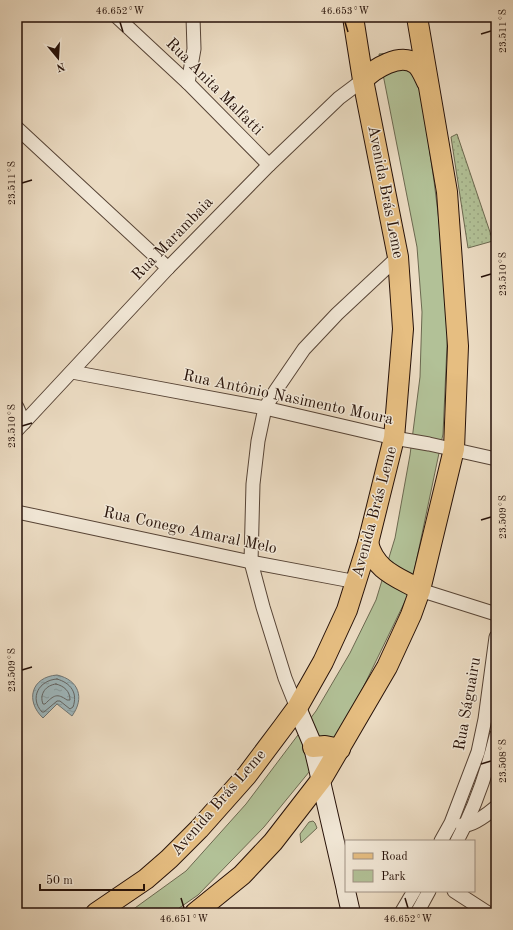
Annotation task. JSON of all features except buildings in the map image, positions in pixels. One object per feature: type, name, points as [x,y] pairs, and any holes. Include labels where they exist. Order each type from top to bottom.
[{"type":"main road","name":"Avenida Brás Leme","points":[[96,913],[146,879],[169,859],[199,829],[247,775],[297,708],[323,662],[347,610],[357,582],[394,438],[403,329],[398,257],[363,80],[353,17]]},
{"type":"main road","points":[[197,912],[242,875],[273,842],[321,780],[387,667],[411,615],[420,590],[454,449],[458,346],[447,192],[417,17]]},
{"type":"main road","points":[[363,80],[377,68],[392,62],[405,60],[415,64],[419,68],[431,92]]},
{"type":"main road","points":[[368,543],[374,558],[382,569],[420,590]]},
{"type":"main road","points":[[313,748],[326,746],[340,748]]},
{"type":"street","name":"Rua Anita Malfatti","points":[[117,17],[188,83],[269,166]]},
{"type":"street","points":[[188,83],[194,49],[193,17]]},
{"type":"street","name":"Rua Marambaia","points":[[21,427],[168,268],[339,98],[363,80]]},
{"type":"street","points":[[17,128],[168,268]]},
{"type":"street","points":[[345,887],[313,748],[286,678],[263,607],[251,562],[253,484],[258,441],[265,408],[279,384],[304,349],[337,314],[398,257]]},
{"type":"street","name":"Rua Antônio Nasimento Moura","points":[[72,372],[265,408],[394,438],[454,449],[496,459]]},
{"type":"street","points":[[17,407],[21,427]]},
{"type":"street","name":"Rua Conego Amaral Melo","points":[[17,512],[251,562],[357,582]]},
{"type":"street","points":[[420,590],[496,614]]},
{"type":"street","name":"Rua Ságuairu","points":[[442,840],[451,823],[475,762],[480,743],[496,637]]},
{"type":"street","points":[[480,743],[495,744]]},
{"type":"street","name":"Rua Ságuairu","points":[[458,840],[466,826],[488,768],[495,744]]},
{"type":"street","points":[[451,823],[466,826],[496,807]]},
{"type":"street","points":[[346,892],[351,913]]},
{"type":"street","points":[[401,913],[413,892]]},
{"type":"street","points":[[417,913],[428,892]]},
{"type":"street","points":[[456,892],[488,913]]},
{"type":"green space","points":[[415,51],[434,181],[449,301],[443,434],[410,591],[341,733],[264,827],[198,895],[172,913],[128,913],[186,871],[246,804],[316,711],[350,653],[376,600],[395,538],[410,455],[420,377],[422,312],[417,247],[379,54]]},
{"type":"green space","points":[[457,134],[493,241],[468,248],[451,137]]},
{"type":"green space","points":[[313,821],[317,828],[301,843],[300,834],[309,822]]},
{"type":"water","points":[[57,675],[64,677],[75,685],[79,696],[78,703],[72,716],[57,704],[43,718],[37,711],[34,704],[34,691],[36,685],[41,680]]}]
